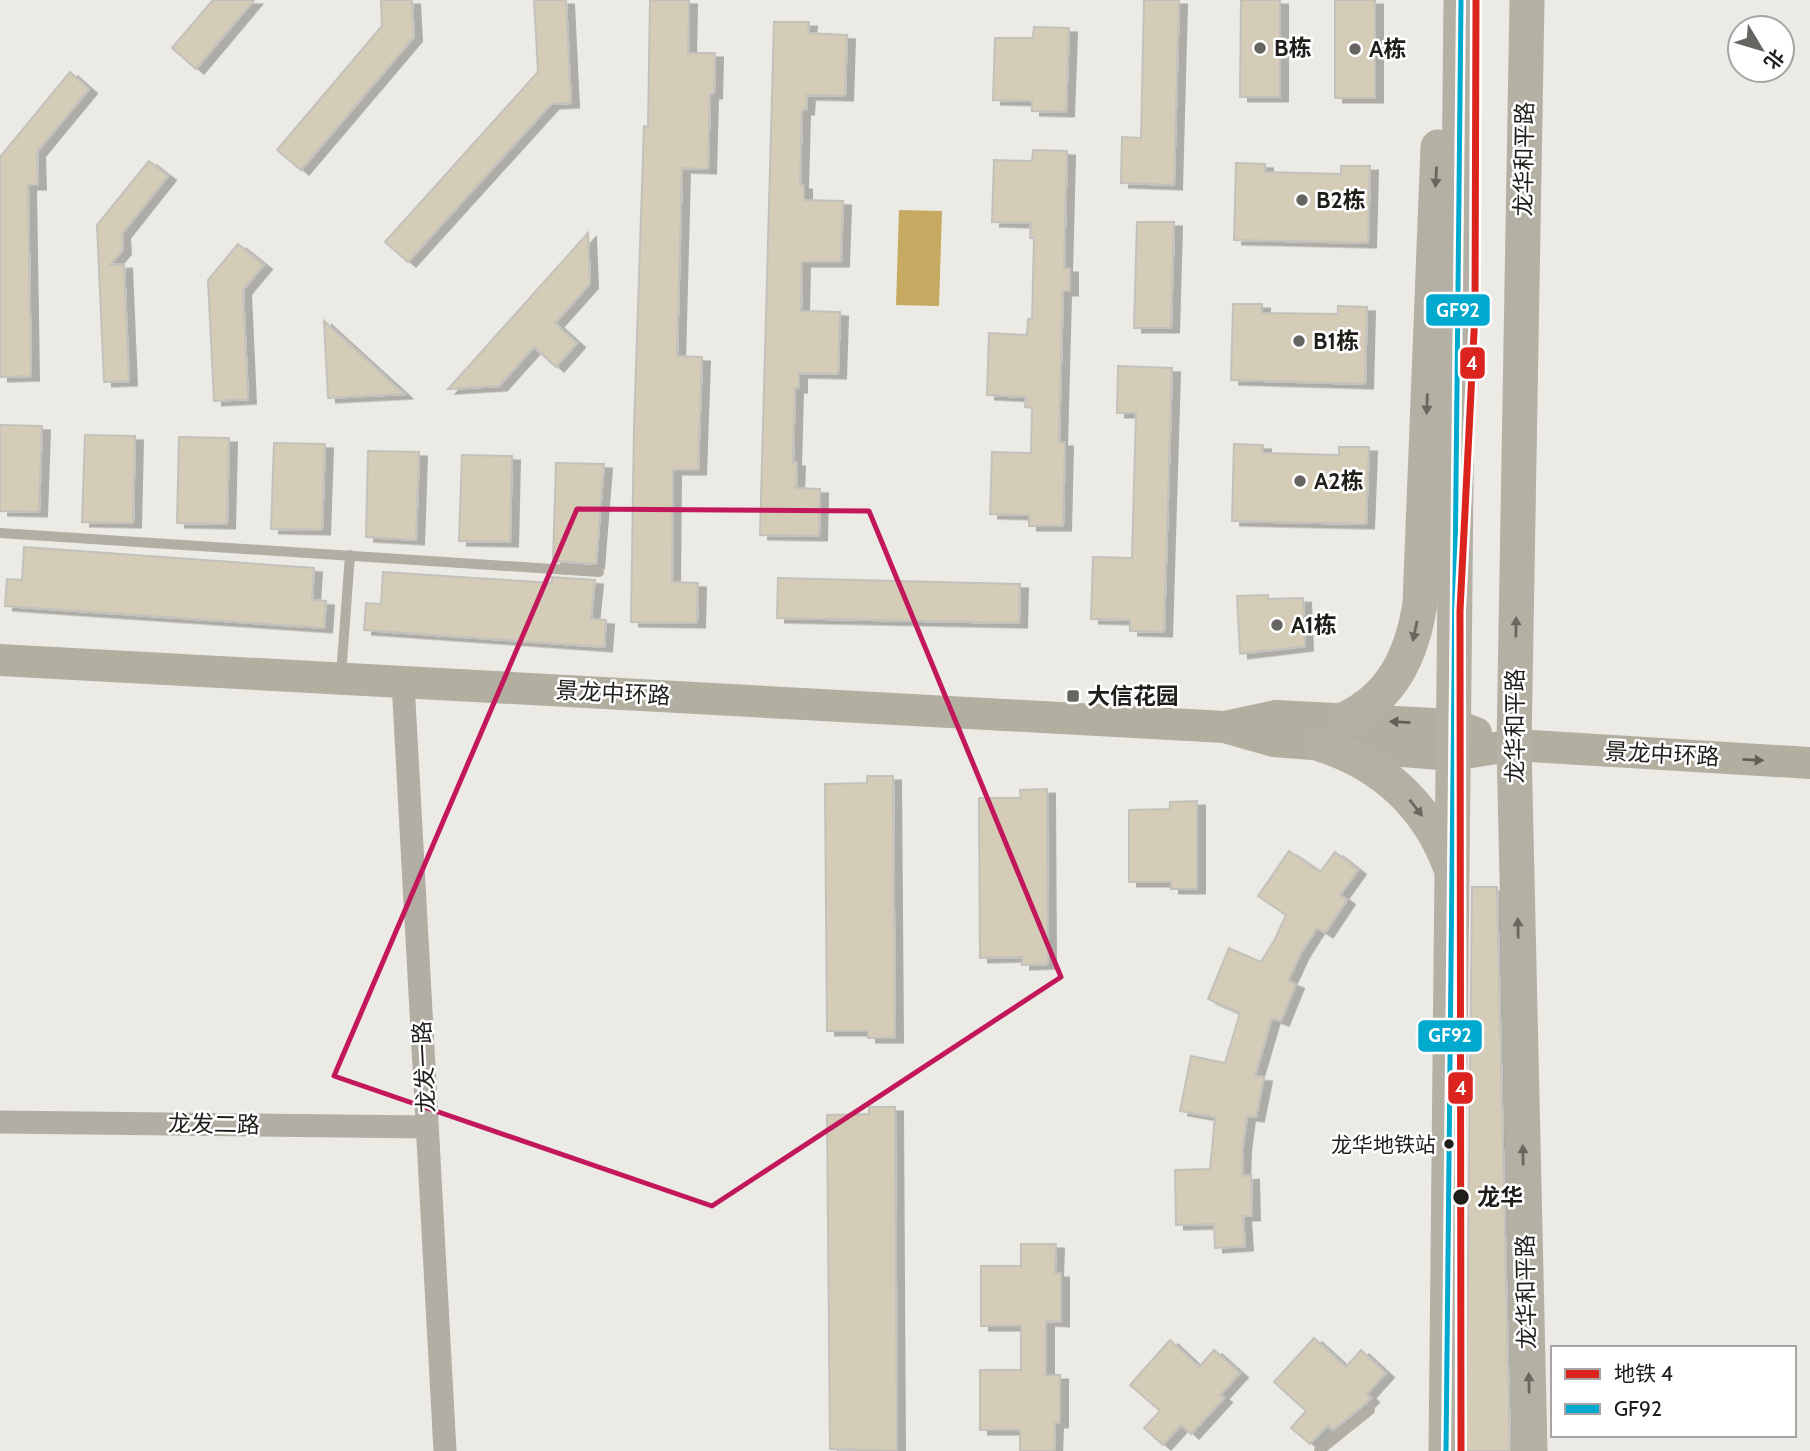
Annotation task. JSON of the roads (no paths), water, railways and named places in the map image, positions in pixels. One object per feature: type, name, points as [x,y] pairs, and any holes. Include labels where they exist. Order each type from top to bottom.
[{"type":"main road","name":"龙华和平路","points":[[1527,0],[1514,745],[1530,1451]]},
{"type":"main road","points":[[1345,719],[1361,712],[1394,679],[1405,662],[1417,626],[1437,164],[1442,111],[1461,6]]},
{"type":"main road","points":[[1446,1451],[1461,6]]},
{"type":"main road","points":[[1320,744],[1358,757],[1393,783],[1425,820],[1452,871]]},
{"type":"street","name":"景龙中环路","points":[[0,660],[1225,727],[1274,741],[1320,744],[1454,740]]},
{"type":"street","name":"龙发一路","points":[[403,682],[445,1451]]},
{"type":"street","name":"景龙中环路","points":[[1225,727],[1276,716],[1345,719],[1454,740],[1810,763]]},
{"type":"street","name":"龙发二路","points":[[0,1122],[427,1127]]},
{"type":"lane","points":[[0,533],[599,572]]},
{"type":"lane","points":[[341,679],[350,555]]},
{"type":"lane","points":[[1319,1451],[1370,1410]]},
{"type":"metro line","name":"4","points":[[1461,1451],[1460,611],[1475,312],[1476,0]]},
{"type":"place","name":"B栋","points":[[1260,48]]},
{"type":"place","name":"A栋","points":[[1355,49]]},
{"type":"place","name":"B2栋","points":[[1302,200]]},
{"type":"place","name":"B1栋","points":[[1299,341]]},
{"type":"place","name":"A2栋","points":[[1300,481]]},
{"type":"place","name":"A1栋","points":[[1277,625]]},
{"type":"place","name":"大信花园","points":[[1073,696]]},
{"type":"place","name":"龙华地铁站","points":[[1449,1144]]},
{"type":"place","name":"龙华","points":[[1461,1197]]}]
